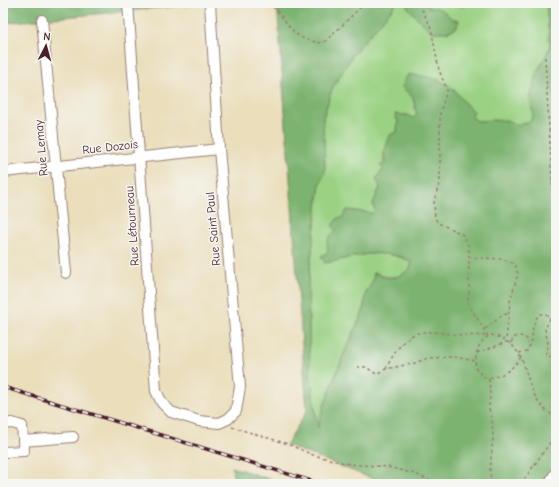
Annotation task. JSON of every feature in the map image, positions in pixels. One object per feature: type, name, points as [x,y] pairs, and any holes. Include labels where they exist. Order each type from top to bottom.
[{"type":"street","name":"Rue Létourneau","points":[[128,3],[156,391],[162,403],[171,412],[199,421],[219,423]]},
{"type":"street","name":"Rue Saint Paul","points":[[210,3],[219,149],[240,387],[236,410],[228,419],[219,423]]},
{"type":"street","name":"Rue Lemay","points":[[42,20],[66,273]]},
{"type":"street","name":"Rue Dozois","points":[[3,172],[219,149]]},
{"type":"street","points":[[3,424],[12,423],[22,426],[24,450],[3,452]]},
{"type":"street","points":[[23,441],[73,438]]},
{"type":"street","points":[[549,484],[556,472]]},
{"type":"path","points":[[268,3],[277,10],[286,25],[301,39],[319,43],[326,41],[365,3]]},
{"type":"path","points":[[276,3],[277,10]]},
{"type":"path","points":[[358,3],[360,8]]},
{"type":"path","points":[[419,3],[431,28],[439,70],[447,90],[440,113],[440,181],[434,201],[435,218],[438,223],[462,234],[469,247],[469,294],[467,302],[488,336]]},
{"type":"path","points":[[545,57],[556,251]]},
{"type":"path","points":[[469,257],[501,259],[515,264],[518,274],[510,301],[506,340]]},
{"type":"path","points":[[485,329],[500,317],[508,313]]},
{"type":"path","points":[[519,353],[527,351],[532,340],[535,318],[544,313],[548,315],[550,319],[545,329],[548,344],[546,355],[556,358]]},
{"type":"path","points":[[386,369],[393,356],[401,346],[410,337],[418,333],[440,332],[460,335],[491,335],[509,341],[519,353],[537,401],[543,409],[556,417]]},
{"type":"path","points":[[488,336],[479,345],[477,353],[476,368],[480,374],[489,378],[497,378],[515,365],[521,358]]},
{"type":"path","points":[[511,343],[513,339],[518,336],[522,336],[527,339],[529,346]]},
{"type":"path","points":[[477,353],[509,341]]},
{"type":"path","points":[[357,367],[366,367],[376,374],[386,369],[415,364],[428,358],[454,357],[476,361]]},
{"type":"path","points":[[489,378],[489,408],[492,418],[490,470],[491,484]]},
{"type":"path","points":[[219,423],[288,444],[313,455],[349,464],[388,467],[415,474],[438,484]]},
{"type":"path","points":[[521,484],[556,434]]},
{"type":"green space","points":[[3,3],[210,3],[3,23]]},
{"type":"green space","points":[[277,3],[397,3],[353,54],[332,89],[323,118],[325,171],[320,183],[308,285],[310,374],[318,428],[320,417],[343,356],[363,312],[366,293],[373,281],[374,272],[389,278],[403,274],[411,267],[411,261],[389,254],[368,254],[325,263],[321,256],[328,252],[328,240],[336,230],[332,226],[338,218],[343,217],[347,210],[372,213],[375,210],[373,204],[380,187],[376,178],[384,170],[380,166],[385,163],[384,153],[390,135],[397,132],[398,121],[395,114],[407,115],[413,118],[417,116],[413,98],[402,87],[408,74],[433,78],[444,82],[468,107],[474,111],[472,117],[477,121],[506,120],[518,125],[530,122],[533,114],[530,99],[538,71],[550,47],[546,3],[556,3],[556,462],[542,484],[386,484],[286,445],[307,411]]},
{"type":"green space","points":[[397,3],[405,4],[419,20],[446,32],[456,28],[459,20],[440,14],[424,3],[457,3],[462,7],[470,3],[546,3],[550,47],[538,71],[530,99],[533,114],[530,122],[518,125],[494,120],[477,121],[472,117],[474,111],[468,108],[454,90],[402,87],[413,98],[417,116],[413,118],[407,115],[395,117],[398,121],[397,132],[384,153],[384,169],[376,178],[380,187],[373,204],[375,210],[372,213],[347,210],[336,230],[325,263],[368,254],[379,254],[400,257],[411,262],[411,267],[403,274],[394,277],[384,276],[374,272],[373,281],[366,293],[363,312],[343,356],[320,417],[318,431],[310,374],[308,285],[320,183],[325,171],[323,118],[332,89],[353,54]]},
{"type":"green space","points":[[401,3],[424,3],[429,8],[442,10],[448,14],[452,20],[459,20],[456,28],[446,32],[432,32],[405,4]]},
{"type":"green space","points":[[232,467],[285,484],[234,484]]},
{"type":"railway","points":[[3,387],[321,484]]}]
